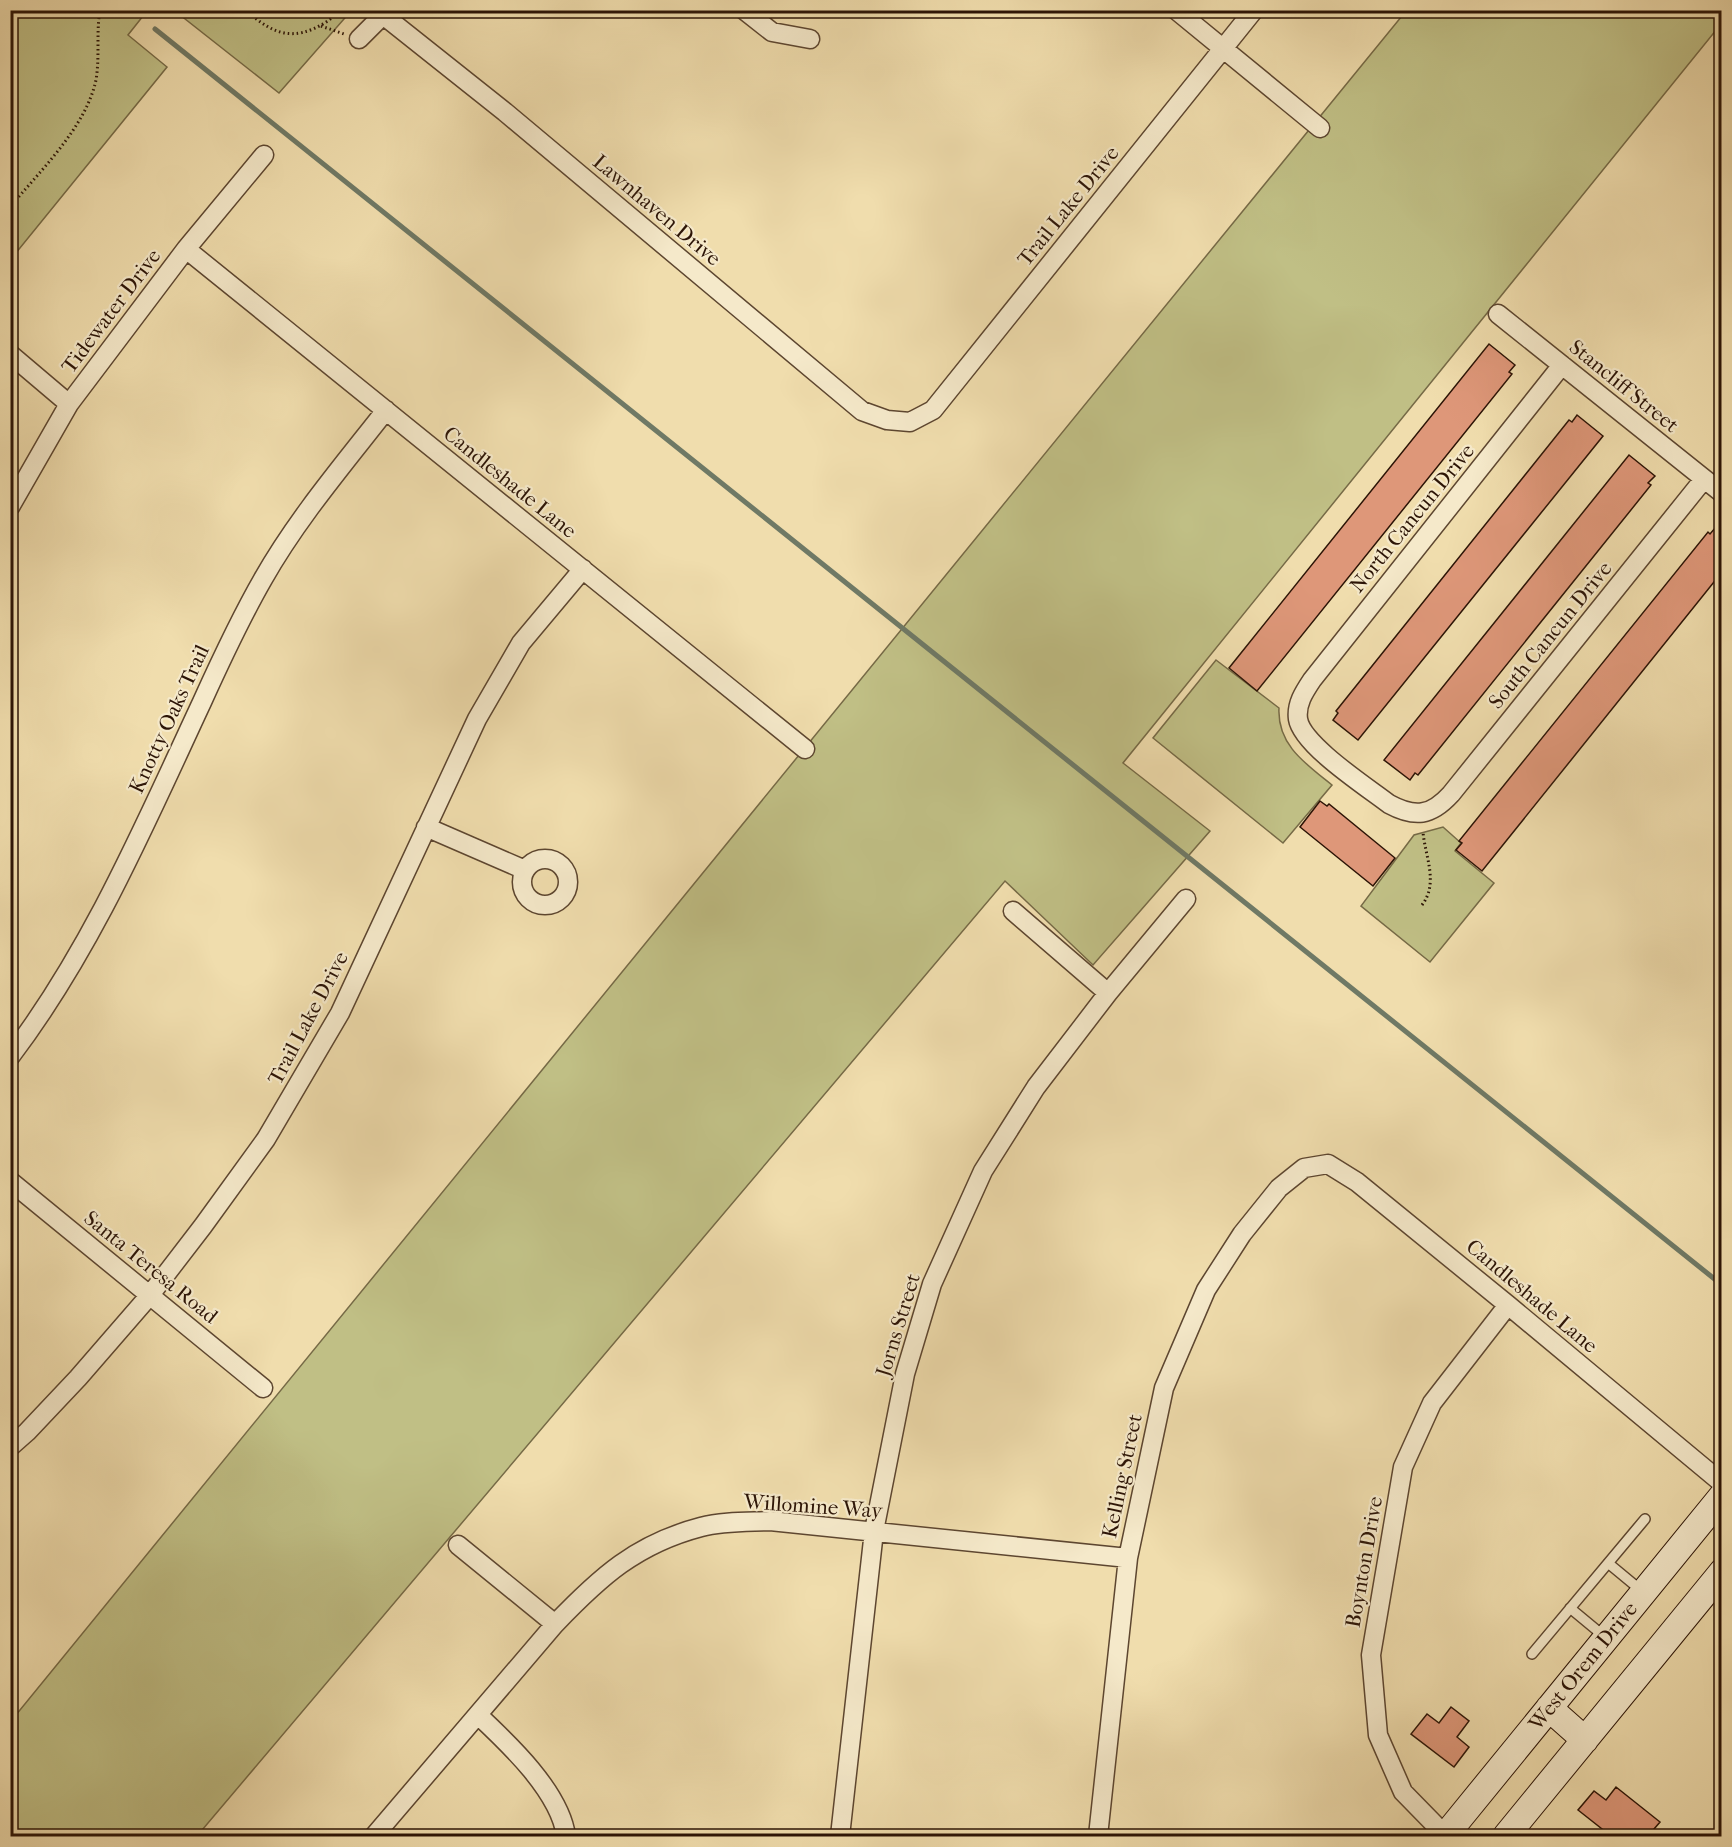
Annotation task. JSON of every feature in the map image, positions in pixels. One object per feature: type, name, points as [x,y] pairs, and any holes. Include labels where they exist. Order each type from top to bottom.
[{"type":"main road","name":"West Orem Drive","points":[[1445,1836],[1722,1496]]},
{"type":"main road","points":[[1506,1836],[1722,1572]]},
{"type":"main road","points":[[1549,1708],[1585,1740]]},
{"type":"street","points":[[744,10],[772,32],[810,39]]},
{"type":"street","points":[[1176,10],[1320,128]]},
{"type":"street","name":"Trail Lake Drive","points":[[910,422],[933,410],[1254,10]]},
{"type":"street","points":[[359,39],[386,13]]},
{"type":"street","name":"Lawnhaven Drive","points":[[386,13],[862,411],[887,420],[910,422]]},
{"type":"street","name":"Tidewater Drive","points":[[10,507],[69,404],[186,249],[264,154]]},
{"type":"street","name":"Candleshade Lane","points":[[186,249],[805,749]]},
{"type":"street","name":"Stancliff Street","points":[[1498,314],[1722,493]]},
{"type":"street","points":[[10,354],[69,404]]},
{"type":"street","name":"North Cancun Drive","points":[[1426,812],[1416,814],[1406,812],[1389,804],[1311,743],[1300,727],[1298,710],[1300,702],[1312,680],[1562,365]]},
{"type":"street","name":"Knotty Oaks Trail","points":[[10,1057],[56,990],[115,887],[239,623],[263,578],[317,497],[386,410]]},
{"type":"street","name":"South Cancun Drive","points":[[1426,812],[1436,808],[1451,794],[1704,479]]},
{"type":"street","name":"Trail Lake Drive","points":[[10,1447],[78,1378],[150,1295],[266,1139],[340,1012],[477,719],[522,643],[583,569]]},
{"type":"street","points":[[426,827],[525,870]]},
{"type":"street","name":"Jorns Street","points":[[840,1836],[874,1531],[905,1374],[932,1284],[983,1171],[1036,1087],[1108,993],[1186,899]]},
{"type":"street","points":[[1013,911],[1108,993]]},
{"type":"street","name":"Candleshade Lane","points":[[1304,1168],[1328,1164],[1357,1182],[1722,1483]]},
{"type":"street","name":"Kelling Street","points":[[1098,1836],[1128,1558],[1164,1388],[1206,1290],[1242,1234],[1279,1188],[1304,1168]]},
{"type":"street","name":"Santa Teresa Road","points":[[10,1181],[263,1388]]},
{"type":"street","name":"Boynton Drive","points":[[1445,1836],[1403,1791],[1378,1735],[1371,1654],[1403,1467],[1432,1403],[1508,1305]]},
{"type":"street","name":"Willomine Way","points":[[374,1836],[584,1593],[612,1569],[638,1552],[663,1540],[703,1527],[770,1521],[1128,1558]]},
{"type":"street","points":[[458,1545],[555,1624]]},
{"type":"street","points":[[478,1715],[520,1755],[553,1800],[566,1836]]},
{"type":"lane","points":[[1532,1653],[1645,1519]]},
{"type":"lane","points":[[1608,1563],[1643,1592]]},
{"type":"lane","points":[[1570,1608],[1606,1638]]},
{"type":"path","points":[[10,207],[71,134],[84,110],[97,74],[100,54],[100,10]]},
{"type":"path","points":[[245,10],[264,26],[283,33],[300,34],[321,26],[339,10]]},
{"type":"path","points":[[321,26],[359,39]]},
{"type":"path","points":[[1422,904],[1428,892],[1431,876],[1424,850],[1423,832]]},
{"type":"shaded area","points":[[11,10],[147,11],[128,35],[167,67],[11,259]]},
{"type":"shaded area","points":[[175,11],[351,11],[279,93]]},
{"type":"shaded area","points":[[1406,11],[1721,11],[1721,24],[1123,763],[1210,831],[1093,965],[1005,881],[197,1836],[11,1836],[11,1721]]},
{"type":"shaded area","points":[[1216,660],[1279,708],[1283,733],[1288,743],[1303,761],[1332,785],[1283,843],[1153,738]]},
{"type":"shaded area","points":[[1443,827],[1461,843],[1455,851],[1494,883],[1430,962],[1361,906],[1414,835]]},
{"type":"building","points":[[1489,344],[1515,365],[1509,372],[1512,374],[1257,691],[1229,668]]},
{"type":"building","points":[[1577,415],[1603,436],[1358,740],[1333,720],[1338,713],[1336,711],[1569,420],[1572,422]]},
{"type":"building","points":[[1629,455],[1655,476],[1648,483],[1651,485],[1418,775],[1415,773],[1410,780],[1384,760]]},
{"type":"building","points":[[1722,520],[1722,572],[1482,871],[1456,850],[1462,843],[1459,841],[1708,532],[1710,534]]},
{"type":"building","points":[[1320,801],[1327,806],[1329,804],[1395,858],[1373,886],[1300,827]]},
{"type":"building","points":[[1451,1707],[1469,1721],[1457,1737],[1469,1747],[1454,1767],[1411,1734],[1427,1714],[1439,1723]]},
{"type":"building","points":[[1616,1787],[1660,1822],[1648,1836],[1611,1836],[1578,1810],[1594,1791],[1606,1800]]},
{"type":"waterway","points":[[155,29],[1722,1285]]}]
